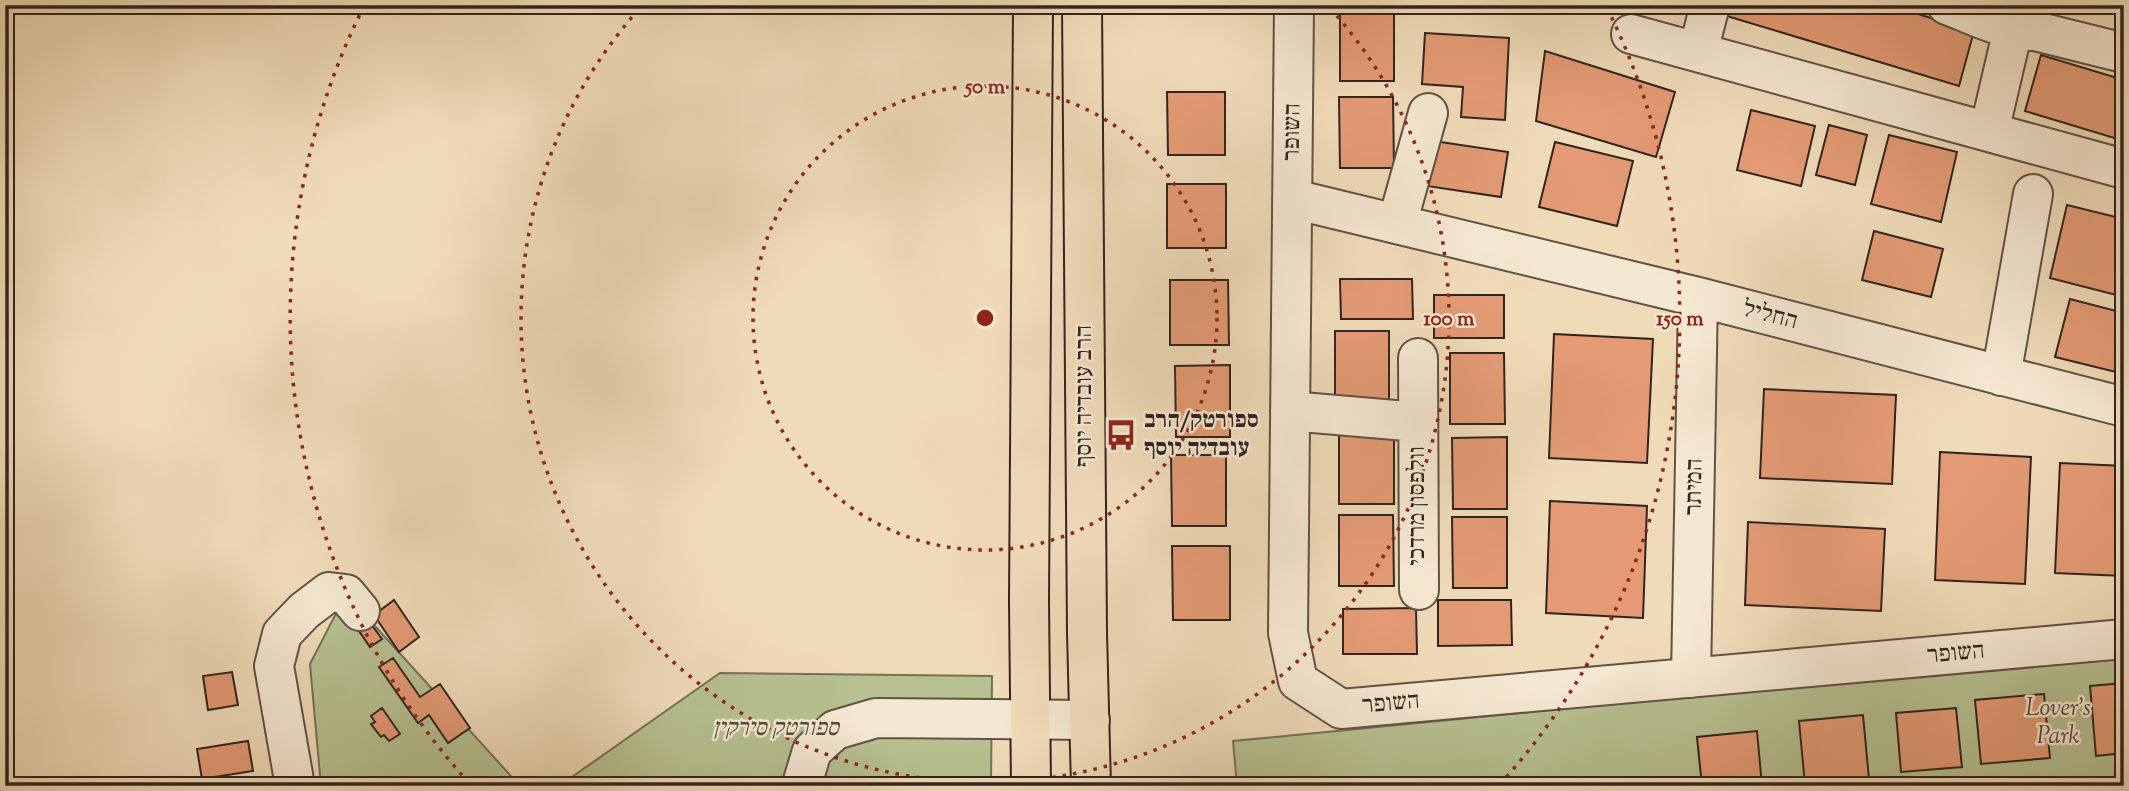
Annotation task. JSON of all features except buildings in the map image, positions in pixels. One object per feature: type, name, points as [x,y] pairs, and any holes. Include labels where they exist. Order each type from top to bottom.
[{"type":"main road","points":[[1031,786],[1033,5]]},
{"type":"main road","name":"הרב עובדיה יוסף","points":[[1082,5],[1087,633],[1091,786]]},
{"type":"street","name":"השופר","points":[[1294,5],[1288,633],[1298,681],[1342,709],[2124,639]]},
{"type":"street","points":[[1698,52],[1710,5]]},
{"type":"street","points":[[1947,5],[2003,17],[2024,32],[2035,31],[2124,53]]},
{"type":"street","points":[[1989,131],[2003,17]]},
{"type":"street","points":[[1631,34],[2124,169]]},
{"type":"street","points":[[1397,225],[1428,113]]},
{"type":"street","points":[[2001,376],[2033,194]]},
{"type":"street","name":"החליל","points":[[1293,199],[1699,297],[2124,407]]},
{"type":"street","name":"המיתר","points":[[1690,678],[1699,297]]},
{"type":"street","name":"וולפסון מרדכי","points":[[1418,358],[1419,590]]},
{"type":"street","name":"וולפסון מרדכי","points":[[1290,411],[1418,422]]},
{"type":"street","points":[[295,786],[274,666],[282,634],[304,611],[329,592],[346,594],[360,611]]},
{"type":"street","points":[[803,786],[812,751],[835,730],[876,718],[1090,720]]},
{"type":"green space","points":[[346,594],[520,786],[321,786],[310,664]]},
{"type":"green space","name":"Lover's Park","points":[[2124,654],[2124,786],[1237,786],[1233,741]]},
{"type":"green space","name":"ספורטק סירקין","points":[[720,673],[992,676],[991,786],[559,786]]},
{"type":"place","name":"ספורטק/הרב עובדיה יוסף","points":[[1121,435]]}]
